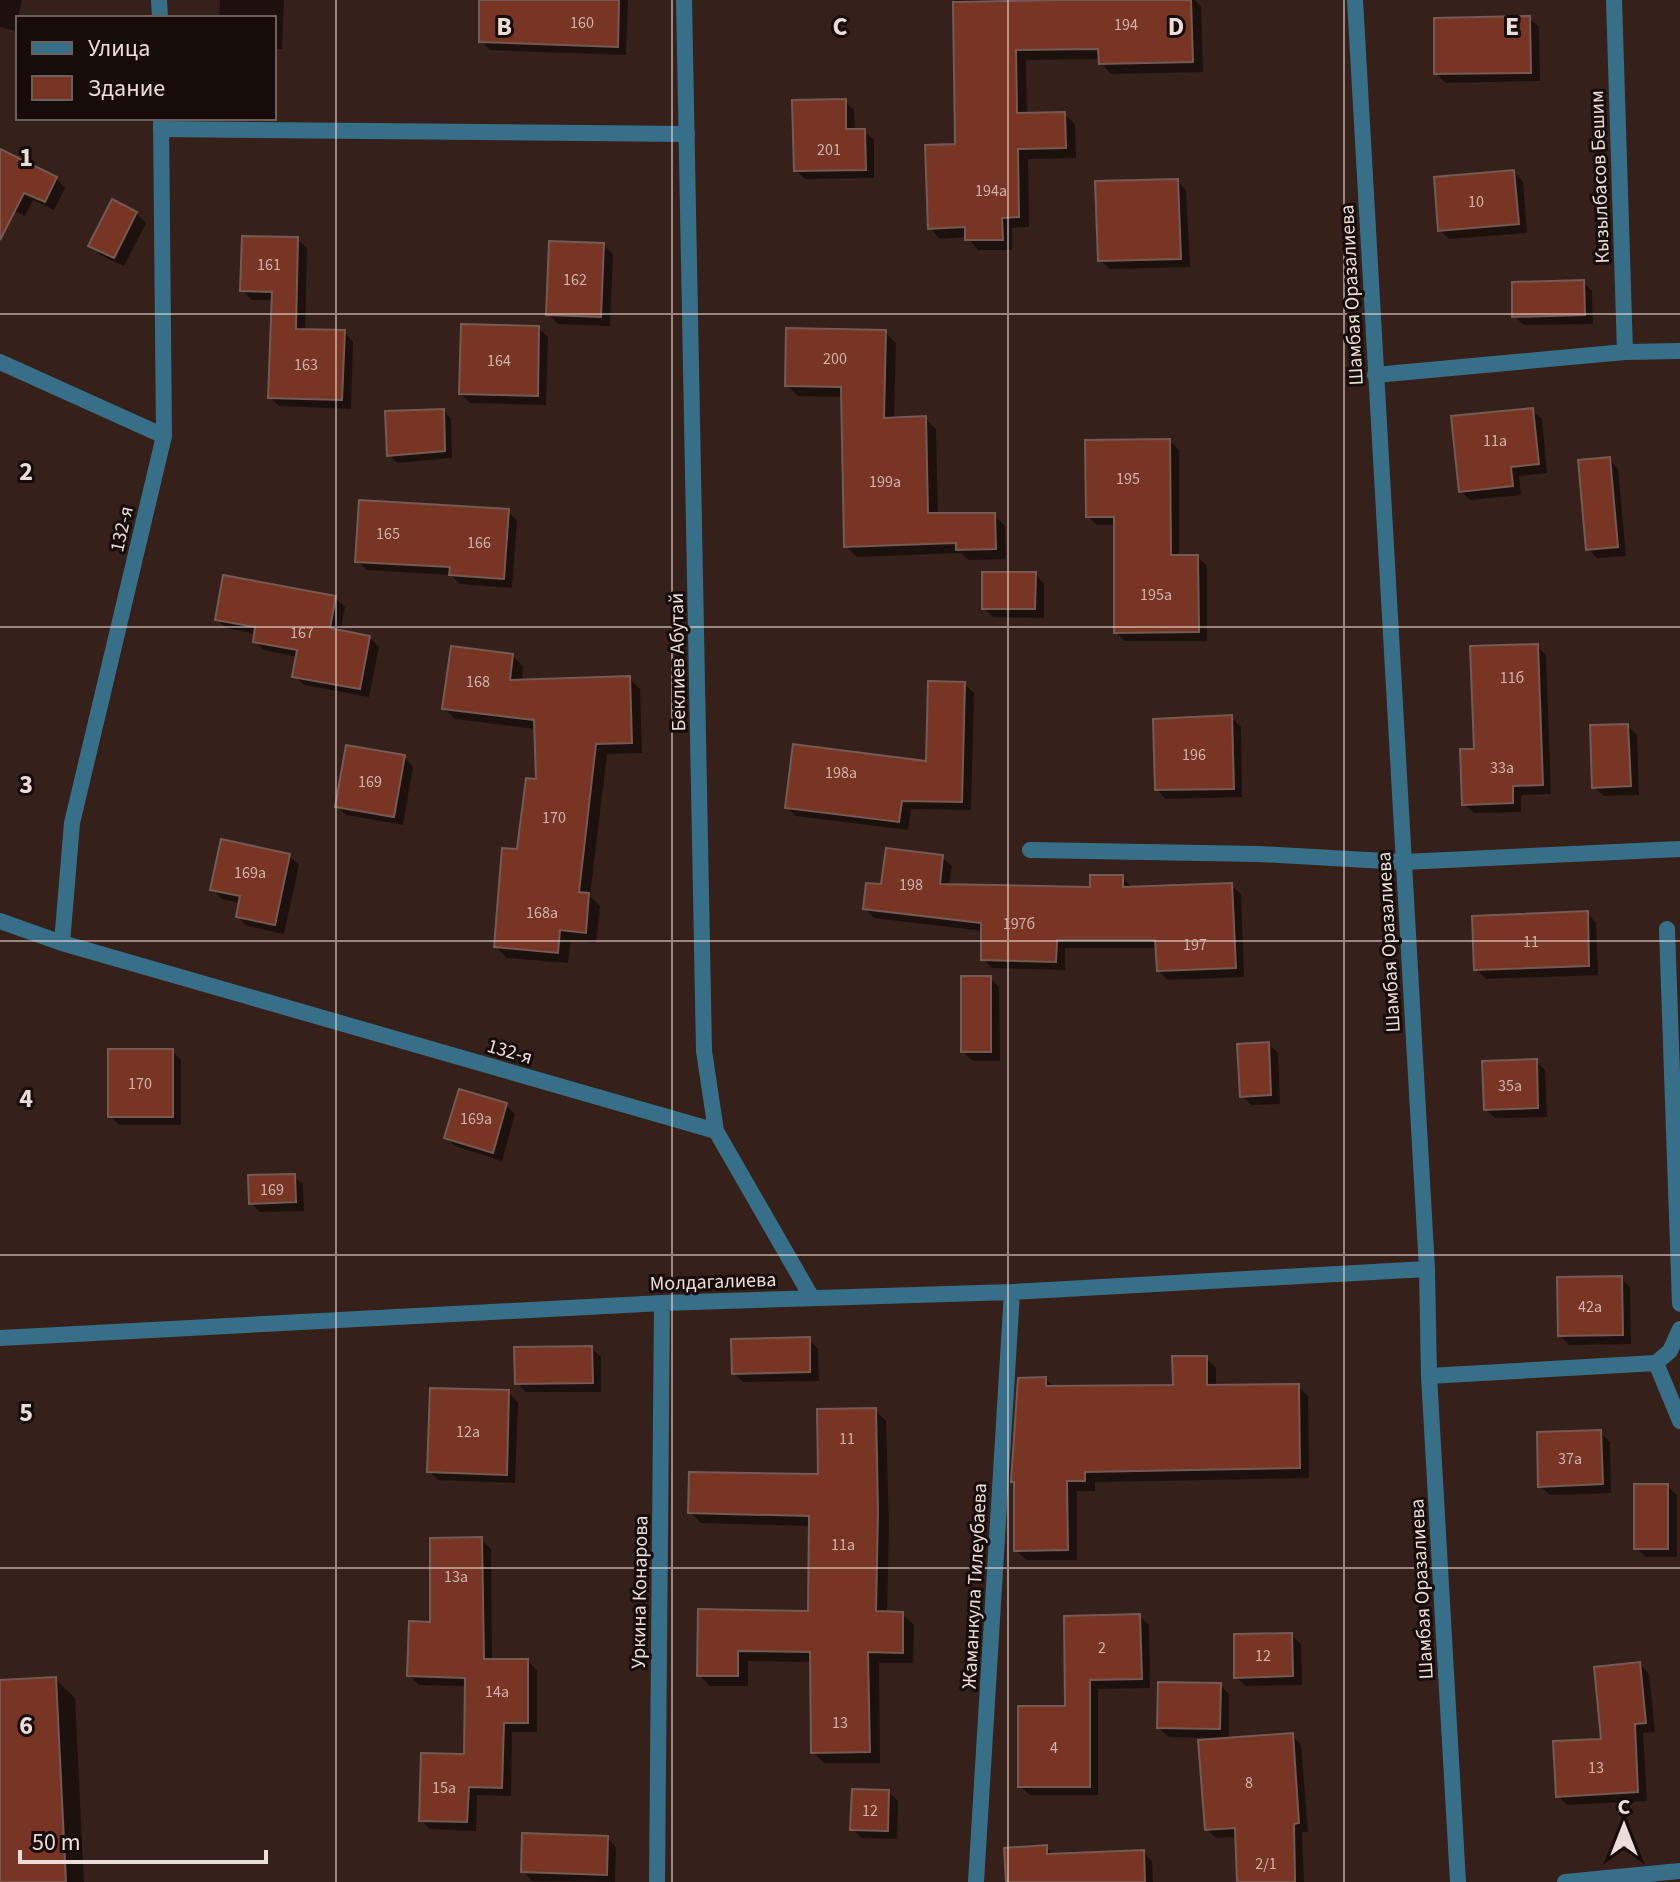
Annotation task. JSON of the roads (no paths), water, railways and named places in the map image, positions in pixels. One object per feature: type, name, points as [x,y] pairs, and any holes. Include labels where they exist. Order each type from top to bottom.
[{"type":"street","name":"Беклиев Абутай","points":[[684,0],[704,1051],[716,1131],[812,1298]]},
{"type":"street","name":"Шамбая Оразалиева","points":[[1355,0],[1427,1269],[1429,1376],[1458,1882]]},
{"type":"street","name":"Кызылбасов Бешим","points":[[1614,0],[1625,352]]},
{"type":"street","points":[[161,124],[687,134]]},
{"type":"street","name":"132-я","points":[[62,943],[72,823],[164,436],[161,124]]},
{"type":"street","points":[[1375,375],[1625,352],[1680,351]]},
{"type":"street","points":[[0,362],[164,436]]},
{"type":"street","points":[[1030,850],[1259,854],[1403,862],[1680,849]]},
{"type":"street","name":"132-я","points":[[0,921],[62,943],[716,1131]]},
{"type":"street","points":[[1667,929],[1680,1304]]},
{"type":"street","name":"Молдагалиева","points":[[0,1338],[662,1303],[1012,1292],[1427,1269]]},
{"type":"street","name":"Жаманкула Тилеубаева","points":[[976,1882],[1012,1292]]},
{"type":"street","name":"Уркина Конарова","points":[[657,1882],[662,1303]]},
{"type":"street","points":[[1429,1376],[1656,1363],[1670,1351],[1680,1329]]},
{"type":"street","points":[[1656,1363],[1680,1421]]},
{"type":"street","points":[[1565,1882],[1680,1871]]}]
